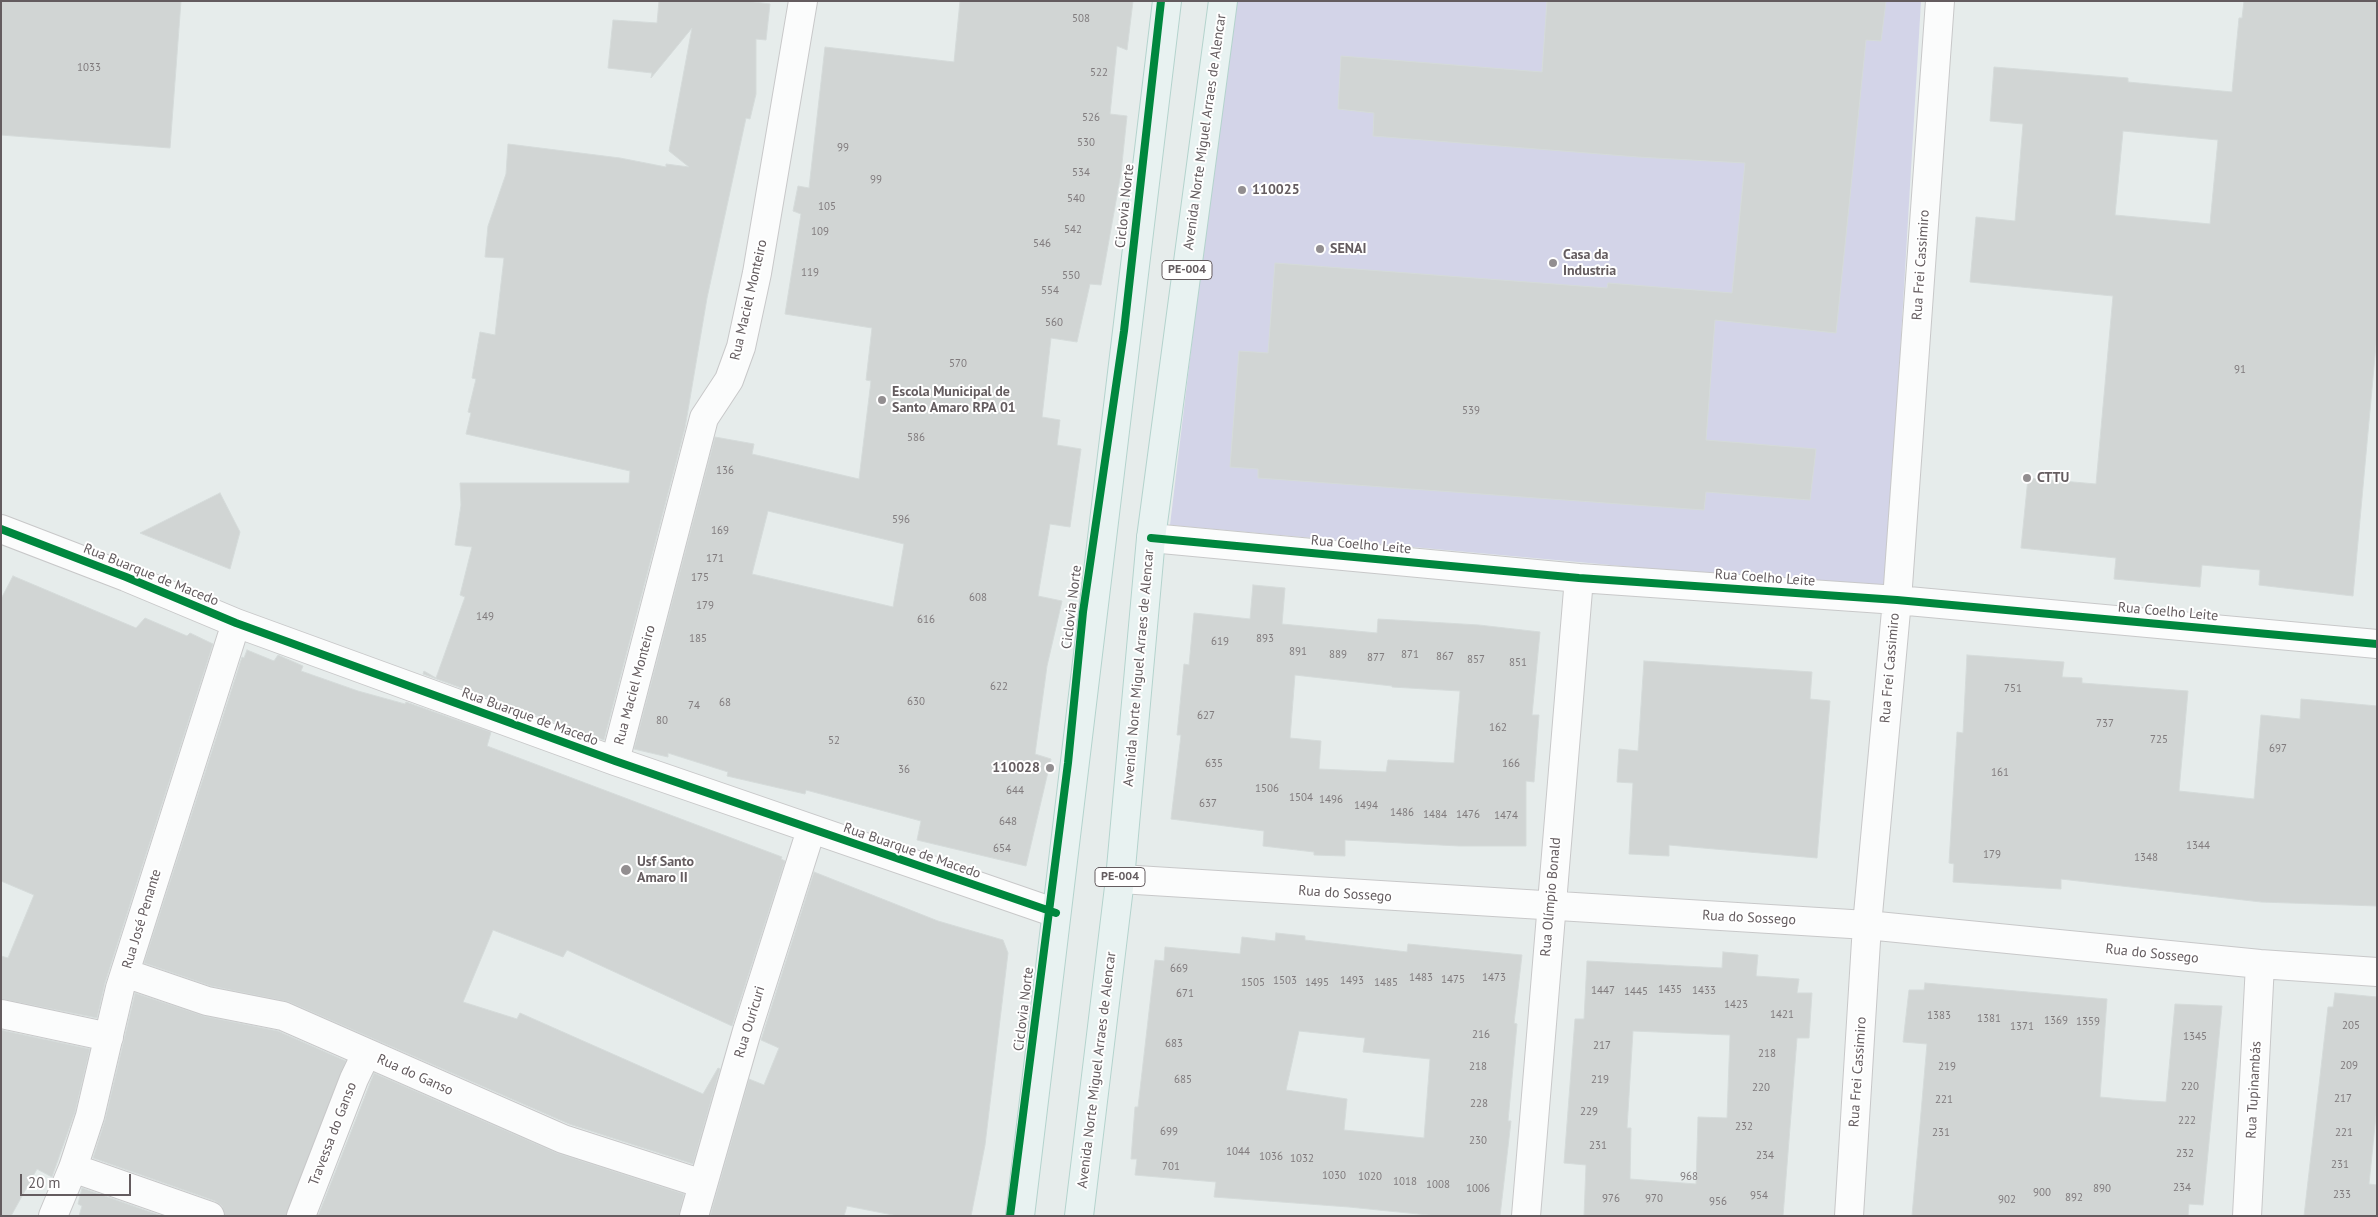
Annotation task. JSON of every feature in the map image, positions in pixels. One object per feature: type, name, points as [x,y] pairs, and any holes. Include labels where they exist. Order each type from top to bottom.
[{"type":"main road","points":[[1020,1216],[1167,1]]},
{"type":"main road","name":"Avenida Norte Miguel Arraes de Alencar","points":[[1079,1216],[1120,879],[1151,538],[1223,1]]},
{"type":"street","name":"Rua Maciel Monteiro","points":[[615,761],[704,418],[729,380],[740,347],[757,273],[803,1]]},
{"type":"street","name":"Rua Frei Cassimiro","points":[[1848,1216],[1867,925],[1897,600],[1940,1]]},
{"type":"street","name":"Rua Buarque de Macedo","points":[[1,529],[126,577],[236,623],[615,761],[1056,913]]},
{"type":"street","name":"Rua Coelho Leite","points":[[1151,538],[1579,578],[1897,600],[2377,644]]},
{"type":"street","name":"Rua Olímpio Bonald","points":[[1526,1216],[1550,907],[1579,578]]},
{"type":"street","name":"Rua José Penante","points":[[53,1216],[73,1168],[90,1116],[125,973],[236,623]]},
{"type":"street","name":"Rua Ouricuri","points":[[694,1216],[747,1031],[811,830]]},
{"type":"street","name":"Rua do Sossego","points":[[1120,879],[1550,907],[1867,925],[2260,964],[2377,972]]},
{"type":"street","name":"Rua Tupinambás","points":[[2248,1216],[2260,964]]},
{"type":"street","name":"Rua do Ganso","points":[[125,973],[207,1002],[283,1016],[563,1140],[703,1184]]},
{"type":"street","points":[[1,1014],[109,1037]]},
{"type":"street","name":"Travessa do Ganso","points":[[302,1216],[354,1079],[366,1054]]},
{"type":"street","points":[[73,1168],[210,1216]]},
{"type":"shaded area","name":"Casa da Industria","points":[[1233,1],[1921,1],[1886,590],[1170,525]]},
{"type":"building","points":[[1,1],[181,1],[170,148],[1,135]]},
{"type":"building","points":[[659,1],[746,1],[770,4],[766,40],[756,39],[756,94],[750,119],[746,118],[707,298],[685,428],[604,740],[423,674],[424,671],[436,678],[465,597],[460,595],[472,547],[455,545],[461,505],[460,483],[629,483],[630,471],[466,434],[471,413],[468,412],[476,379],[472,378],[480,332],[495,335],[504,258],[485,257],[488,226],[506,174],[508,144],[620,158],[666,167],[666,164],[689,167],[669,151],[692,28],[651,78],[652,73],[608,68],[613,20],[657,23]]},
{"type":"building","points":[[960,1],[1133,1],[1127,50],[1117,46],[1110,114],[1127,116],[1121,173],[1101,285],[1090,284],[1077,342],[1051,338],[1042,417],[1060,420],[1057,445],[1081,449],[1070,527],[1050,524],[1038,596],[1062,601],[1047,666],[1035,754],[1051,759],[1026,866],[917,840],[921,821],[806,790],[805,794],[727,776],[728,772],[668,753],[668,757],[634,749],[715,437],[754,444],[752,454],[859,479],[871,381],[866,380],[872,328],[785,314],[801,214],[793,211],[798,186],[809,188],[825,47],[954,62]],"holes":[[[768,511],[904,544],[893,607],[752,574]]]},
{"type":"building","points":[[1547,1],[1886,1],[1881,41],[1866,40],[1836,333],[1715,320],[1706,440],[1816,449],[1810,500],[1706,492],[1704,510],[1258,478],[1258,469],[1230,467],[1239,351],[1268,353],[1275,263],[1607,288],[1608,283],[1732,293],[1745,163],[1638,157],[1373,136],[1374,113],[1338,109],[1341,56],[1542,72]]},
{"type":"building","points":[[2244,1],[2377,1],[2377,334],[2353,596],[2259,585],[2260,570],[2202,565],[2200,587],[2114,579],[2116,558],[2021,548],[2028,478],[2096,484],[2113,296],[1970,282],[1976,217],[2015,221],[2023,124],[1990,121],[1994,67],[2128,78],[2128,82],[2232,92],[2239,18],[2242,18]],"holes":[[[2123,131],[2218,140],[2210,224],[2115,215]]]},
{"type":"building","points":[[220,493],[240,532],[230,569],[140,533]]},
{"type":"building","points":[[13,576],[136,628],[145,618],[187,636],[190,633],[213,644],[105,983],[97,1018],[1,999],[1,956],[8,958],[34,895],[1,881],[1,599]]},
{"type":"building","points":[[1253,585],[1285,588],[1282,624],[1377,633],[1378,619],[1479,625],[1540,632],[1532,715],[1539,715],[1534,782],[1526,781],[1526,846],[1459,846],[1345,840],[1345,856],[1314,855],[1314,852],[1263,846],[1264,831],[1171,819],[1181,735],[1177,735],[1184,664],[1189,665],[1194,613],[1250,619]],"holes":[[[1295,675],[1392,686],[1460,691],[1454,763],[1388,760],[1386,772],[1319,769],[1321,741],[1290,738]]]},
{"type":"building","points":[[247,650],[274,661],[278,655],[303,666],[301,671],[358,691],[405,704],[406,702],[491,732],[487,746],[782,857],[781,859],[785,861],[732,1026],[567,950],[563,957],[493,930],[463,1002],[517,1019],[520,1013],[703,1094],[718,1068],[720,1069],[693,1164],[569,1124],[289,1002],[211,986],[144,963],[242,657],[244,658]]},
{"type":"building","points":[[1967,655],[2064,662],[2062,677],[2082,678],[2082,683],[2188,691],[2179,791],[2254,799],[2261,715],[2300,719],[2301,699],[2377,706],[2377,906],[2261,902],[2061,879],[2061,889],[1953,882],[1954,864],[1949,863],[1957,732],[1963,733]]},
{"type":"building","points":[[1644,661],[1812,672],[1810,699],[1830,701],[1817,858],[1669,845],[1669,856],[1629,854],[1633,783],[1617,782],[1619,749],[1638,751]]},
{"type":"building","points":[[814,872],[938,921],[1003,940],[1008,953],[985,1145],[971,1216],[898,1216],[847,1206],[844,1216],[710,1216],[749,1079],[764,1085],[779,1048],[761,1040]]},
{"type":"building","points":[[1276,933],[1305,936],[1305,940],[1407,952],[1408,944],[1522,955],[1514,1023],[1517,1024],[1508,1121],[1511,1121],[1500,1216],[1438,1216],[1214,1197],[1216,1182],[1135,1175],[1137,1159],[1131,1159],[1135,1107],[1138,1107],[1155,960],[1164,961],[1165,947],[1240,954],[1242,937],[1275,941]],"holes":[[[1299,1031],[1365,1038],[1363,1052],[1430,1059],[1424,1138],[1344,1130],[1347,1099],[1286,1090]]]},
{"type":"building","points":[[1723,952],[1758,955],[1756,976],[1799,979],[1797,993],[1812,993],[1809,1038],[1797,1038],[1783,1216],[1584,1216],[1586,1165],[1564,1163],[1575,1019],[1584,1019],[1587,961],[1722,968]],"holes":[[[1633,1031],[1730,1035],[1727,1118],[1698,1117],[1696,1184],[1630,1179],[1631,1128],[1627,1128]]]},
{"type":"building","points":[[1925,983],[2107,999],[2100,1097],[2132,1100],[2166,1102],[2175,1004],[2222,1006],[2203,1205],[2189,1204],[2188,1216],[1912,1216],[1927,1044],[1903,1042],[1909,990],[1924,990]]},
{"type":"building","points":[[135,993],[204,1016],[278,1031],[346,1061],[286,1216],[225,1216],[222,1206],[215,1201],[93,1158],[105,1120]]},
{"type":"building","points":[[2335,993],[2377,997],[2377,1106],[2369,1184],[2377,1185],[2377,1216],[2304,1216],[2328,1007],[2333,1007]]},
{"type":"building","points":[[1,1030],[90,1049],[75,1112],[52,1177],[37,1169],[11,1216],[1,1216]]},
{"type":"building","points":[[374,1073],[557,1153],[684,1194],[679,1216],[318,1216]]},
{"type":"building","points":[[82,1188],[162,1216],[79,1216],[82,1206],[78,1204]]},
{"type":"cycle path","name":"Ciclovia Norte","points":[[1010,1216],[1068,763],[1083,612],[1124,331],[1161,1]]},
{"type":"cycle path","points":[[1,529],[126,577],[236,623],[615,761],[1056,913]]},
{"type":"cycle path","points":[[1151,538],[1579,578],[1897,600],[2377,644]]},
{"type":"place","name":"110025","points":[[1242,190]]},
{"type":"place","name":"SENAI","points":[[1320,249]]},
{"type":"place","name":"Casa da Industria","points":[[1553,263]]},
{"type":"place","name":"Escola Municipal de Santo Amaro RPA 01","points":[[882,400]]},
{"type":"place","name":"CTTU","points":[[2027,478]]},
{"type":"place","name":"110028","points":[[1050,768]]},
{"type":"place","name":"Usf Santo Amaro II","points":[[626,870]]}]
